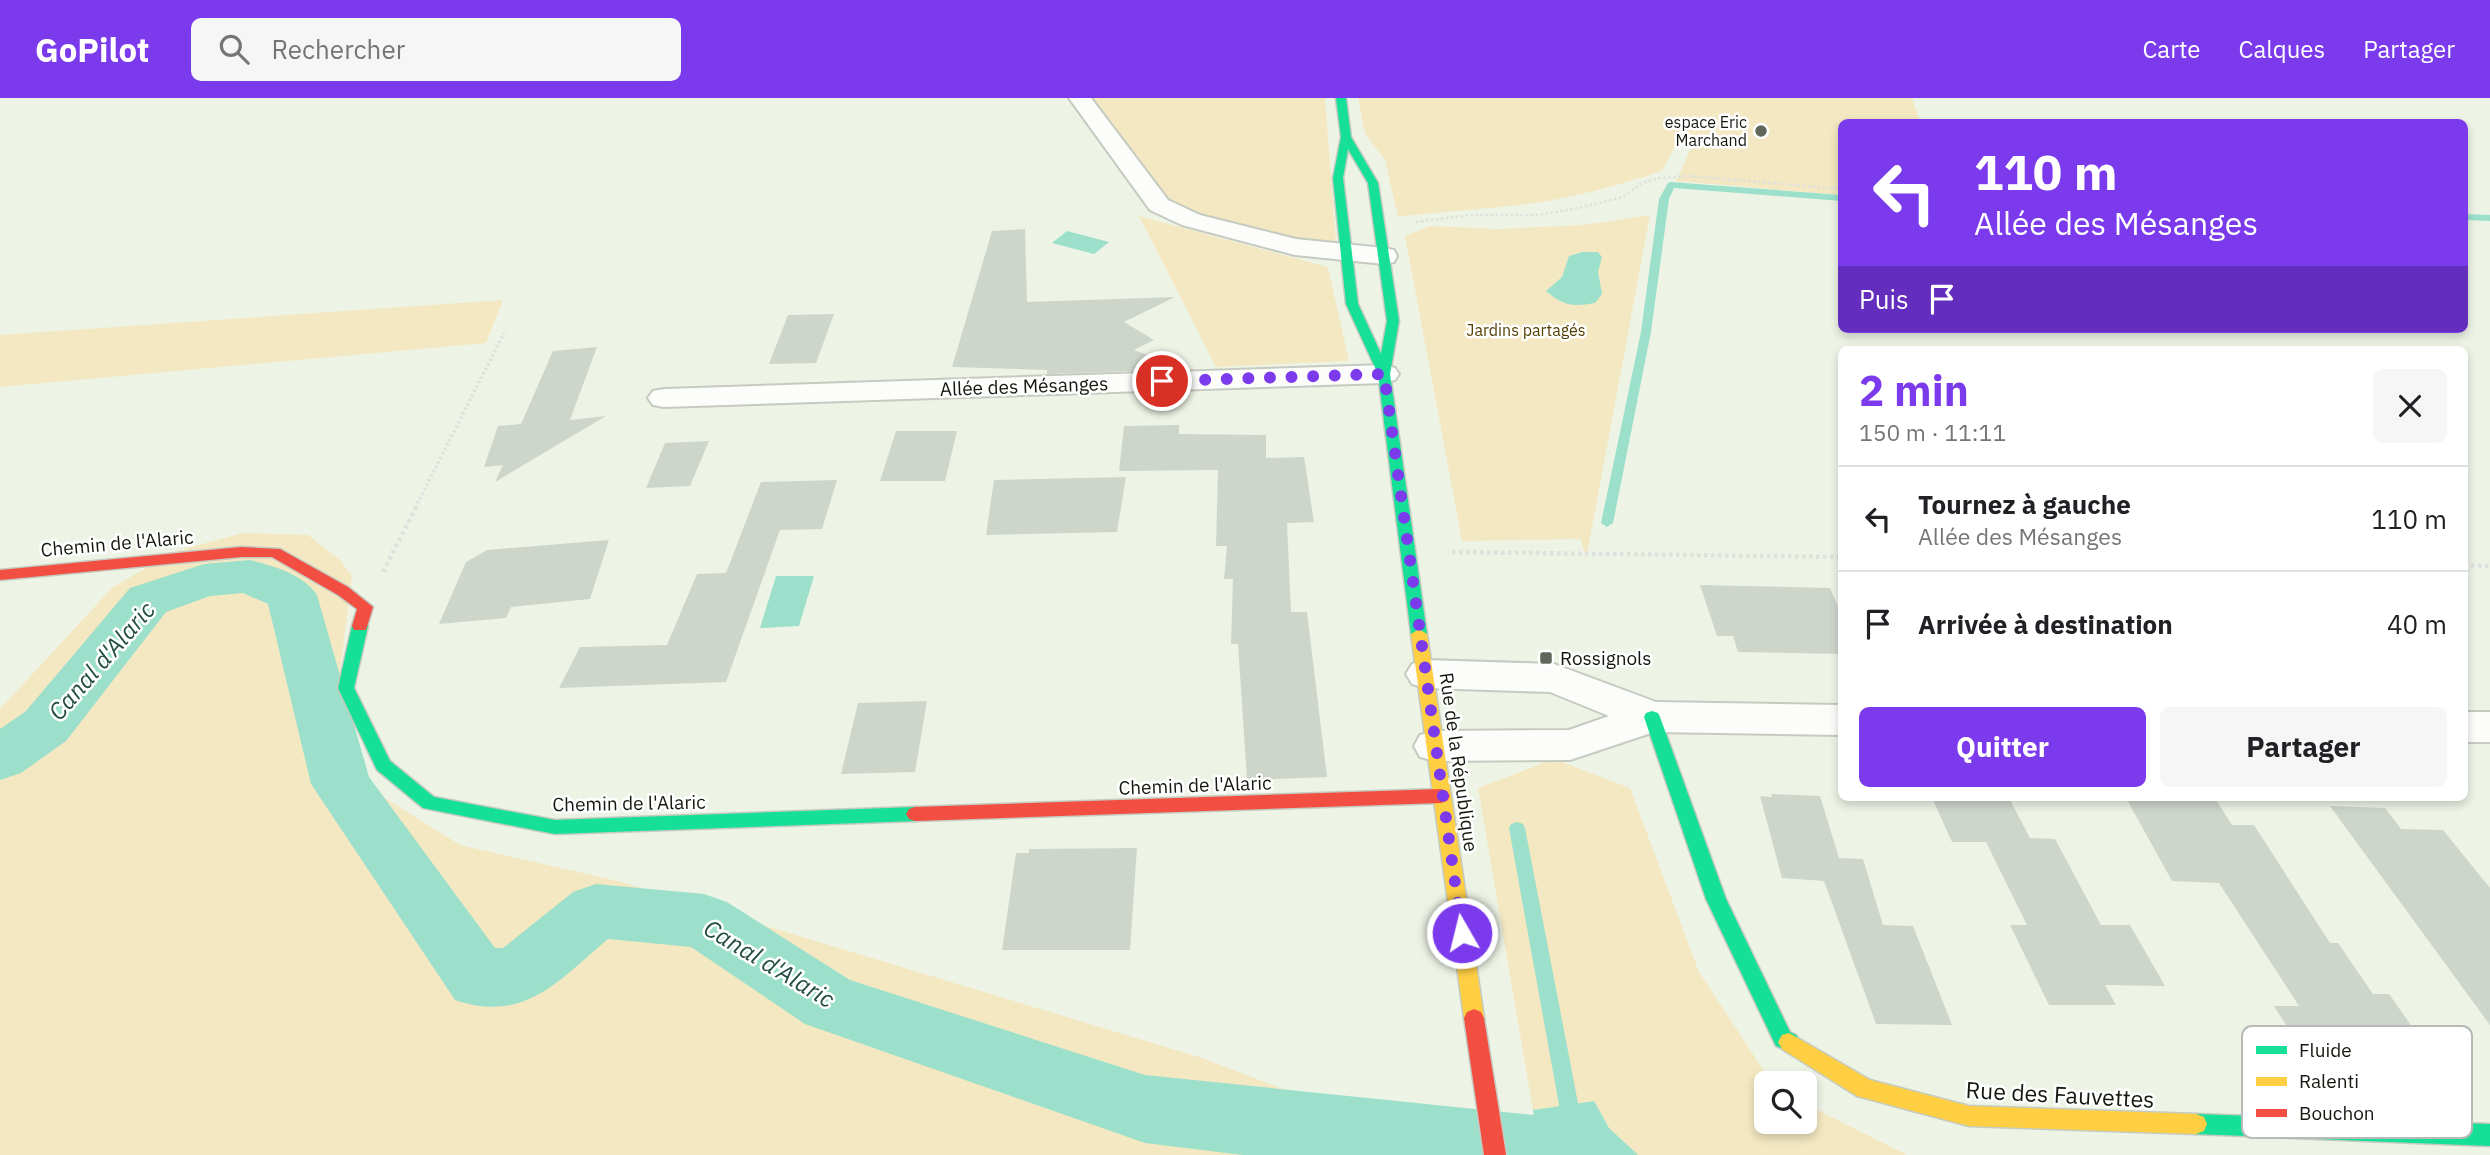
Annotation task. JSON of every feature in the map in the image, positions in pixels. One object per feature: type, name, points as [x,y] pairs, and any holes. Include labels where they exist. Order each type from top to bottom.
[{"type":"street","points":[[1080,98],[1159,205],[1191,220],[1295,247],[1384,256]]},
{"type":"street","points":[[1341,98],[1346,137],[1338,178],[1352,304],[1384,374]]},
{"type":"street","points":[[1346,137],[1373,183],[1393,321],[1384,374]]},
{"type":"street","name":"Allée des Mésanges","points":[[664,398],[1384,374]]},
{"type":"street","name":"Rue de la République","points":[[1384,374],[1441,796],[1495,1155]]},
{"type":"street","name":"Chemin de l'Alaric","points":[[0,575],[241,552],[275,552],[343,591],[365,607],[346,688],[383,765],[429,803],[555,827],[1441,796]]},
{"type":"street","points":[[1426,674],[1554,678],[1652,717]]},
{"type":"street","points":[[1435,746],[1570,745],[1652,717],[1838,720]]},
{"type":"street","name":"Rue des Fauvettes","points":[[1652,717],[1716,900],[1783,1039],[1865,1089],[1969,1116],[2242,1126]]},
{"type":"street","points":[[2468,727],[2490,727]]},
{"type":"street","name":"Rue des Fauvettes","points":[[2472,1134],[2490,1135]]},
{"type":"path","points":[[1379,225],[1470,215],[1536,215],[1574,209],[1623,197],[1642,183],[1660,178],[1690,176],[1838,189]]},
{"type":"path","points":[[365,607],[504,333]]},
{"type":"path","points":[[1409,552],[1838,557]]},
{"type":"path","points":[[2468,565],[2490,566]]},
{"type":"green space","points":[[1093,98],[1325,98],[1336,241],[1303,239],[1187,212],[1166,198]]},
{"type":"green space","points":[[1358,98],[1912,98],[1919,119],[1838,119],[1838,195],[1676,181],[1694,142],[1679,139],[1662,171],[1606,188],[1530,204],[1398,217],[1385,160],[1365,134]]},
{"type":"green space","name":"Jardins partagés","points":[[1650,215],[1586,560],[1581,539],[1462,541],[1405,236],[1430,226],[1497,229],[1584,225]]},
{"type":"green space","points":[[1139,216],[1328,267],[1349,361],[1216,367]]},
{"type":"green space","points":[[503,300],[486,343],[0,387],[0,335]]},
{"type":"green space","points":[[243,533],[308,535],[340,560],[352,576],[337,696],[337,742],[385,798],[460,845],[618,881],[1202,1058],[1346,1113],[1331,1131],[1336,1155],[0,1155],[0,709],[112,588],[173,552]]},
{"type":"green space","points":[[1554,759],[1630,788],[1699,972],[1764,1071],[1754,1071],[1754,1134],[1817,1134],[1817,1110],[1907,1155],[1638,1155],[1609,1128],[1594,1101],[1533,1110],[1478,788]]},
{"type":"water","points":[[1067,231],[1109,242],[1094,254],[1052,243]]},
{"type":"water","points":[[1582,252],[1598,252],[1602,257],[1598,272],[1602,294],[1595,303],[1574,305],[1558,300],[1546,291],[1562,277],[1569,256]]},
{"type":"water","points":[[776,576],[814,576],[799,626],[760,628]]},
{"type":"water","points":[[1594,1101],[1609,1128],[1638,1155],[1540,1155],[1533,1110]]},
{"type":"water","points":[[1437,1112],[1444,1155],[1336,1155],[1331,1131],[1346,1113]]},
{"type":"building","points":[[1025,229],[1027,302],[1175,297],[1124,322],[1154,340],[1134,350],[1186,369],[1047,374],[1047,370],[952,367],[992,231]]},
{"type":"building","points":[[834,314],[816,363],[769,364],[788,315]]},
{"type":"building","points":[[597,347],[570,420],[606,416],[495,482],[503,465],[484,467],[498,426],[521,424],[553,351]]},
{"type":"building","points":[[1179,425],[1179,434],[1266,435],[1266,458],[1304,457],[1314,522],[1287,523],[1291,612],[1307,612],[1327,777],[1247,780],[1238,644],[1231,644],[1233,579],[1224,579],[1227,546],[1216,546],[1218,470],[1119,471],[1124,426]]},
{"type":"building","points":[[896,431],[957,431],[945,481],[880,481]]},
{"type":"building","points":[[709,441],[690,486],[646,488],[665,443]]},
{"type":"building","points":[[1126,477],[1117,532],[986,535],[994,480]]},
{"type":"building","points":[[837,480],[822,529],[780,530],[726,682],[559,688],[580,647],[667,645],[697,574],[726,573],[761,482]]},
{"type":"building","points":[[609,540],[590,599],[511,607],[506,618],[439,624],[466,562],[487,550]]},
{"type":"building","points":[[1700,585],[1830,588],[1838,606],[1838,654],[1738,652],[1733,636],[1717,636]]},
{"type":"building","points":[[927,701],[915,772],[841,774],[858,703]]},
{"type":"building","points":[[1771,794],[1820,796],[1839,858],[1863,859],[1883,925],[1913,926],[1952,1025],[1876,1024],[1824,881],[1782,878],[1760,796],[1772,797]]},
{"type":"building","points":[[1933,801],[2011,801],[2030,838],[2055,839],[2101,925],[2130,925],[2165,986],[2105,985],[2116,1005],[2049,1005],[2010,925],[2027,925],[1986,842],[1952,842]]},
{"type":"building","points":[[2128,801],[2217,801],[2232,825],[2254,825],[2330,943],[2338,943],[2373,994],[2389,994],[2412,1026],[2286,1026],[2274,1006],[2299,1006],[2219,883],[2172,881]]},
{"type":"building","points":[[2330,806],[2385,808],[2401,829],[2443,830],[2490,888],[2490,1025]]},
{"type":"building","points":[[1137,848],[1130,950],[1002,950],[1016,853],[1029,853],[1029,849]]},
{"type":"waterway","points":[[1607,523],[1646,332],[1664,199],[1671,185],[1838,198]]},
{"type":"waterway","points":[[2468,217],[2490,218]]},
{"type":"waterway","name":"Canal d'Alaric","points":[[0,758],[46,726],[148,600],[204,580],[250,576],[291,595],[341,784],[479,979],[518,975],[596,911],[704,921],[829,1003],[1145,1109],[1572,1155]]},
{"type":"waterway","points":[[1517,828],[1578,1155]]},
{"type":"traffic: fast","points":[[1341,98],[1346,137],[1338,178],[1352,304],[1384,374],[1419,634]]},
{"type":"traffic: fast","points":[[1346,137],[1373,183],[1393,321],[1384,374]]},
{"type":"traffic: fast","points":[[360,626],[346,688],[383,765],[429,803],[555,827],[915,814]]},
{"type":"traffic: fast","points":[[1652,717],[1716,899],[1783,1039],[1789,1042]]},
{"type":"traffic: fast","points":[[2196,1124],[2242,1126]]},
{"type":"traffic: fast","points":[[2472,1134],[2490,1135]]},
{"type":"traffic: slow","points":[[1419,634],[1474,1018]]},
{"type":"traffic: slow","points":[[1789,1042],[1865,1089],[1969,1116],[2196,1124]]},
{"type":"traffic: jam","points":[[0,575],[241,552],[275,552],[343,591],[365,607],[360,626]]},
{"type":"traffic: jam","points":[[915,814],[1441,796]]},
{"type":"traffic: jam","points":[[1474,1018],[1495,1155]]},
{"type":"place","name":"espace Eric Marchand","points":[[1761,131]]},
{"type":"place","name":"Rossignols","points":[[1546,658]]},
{"type":"route","points":[[1162,381],[1384,374],[1462,933]]}]
